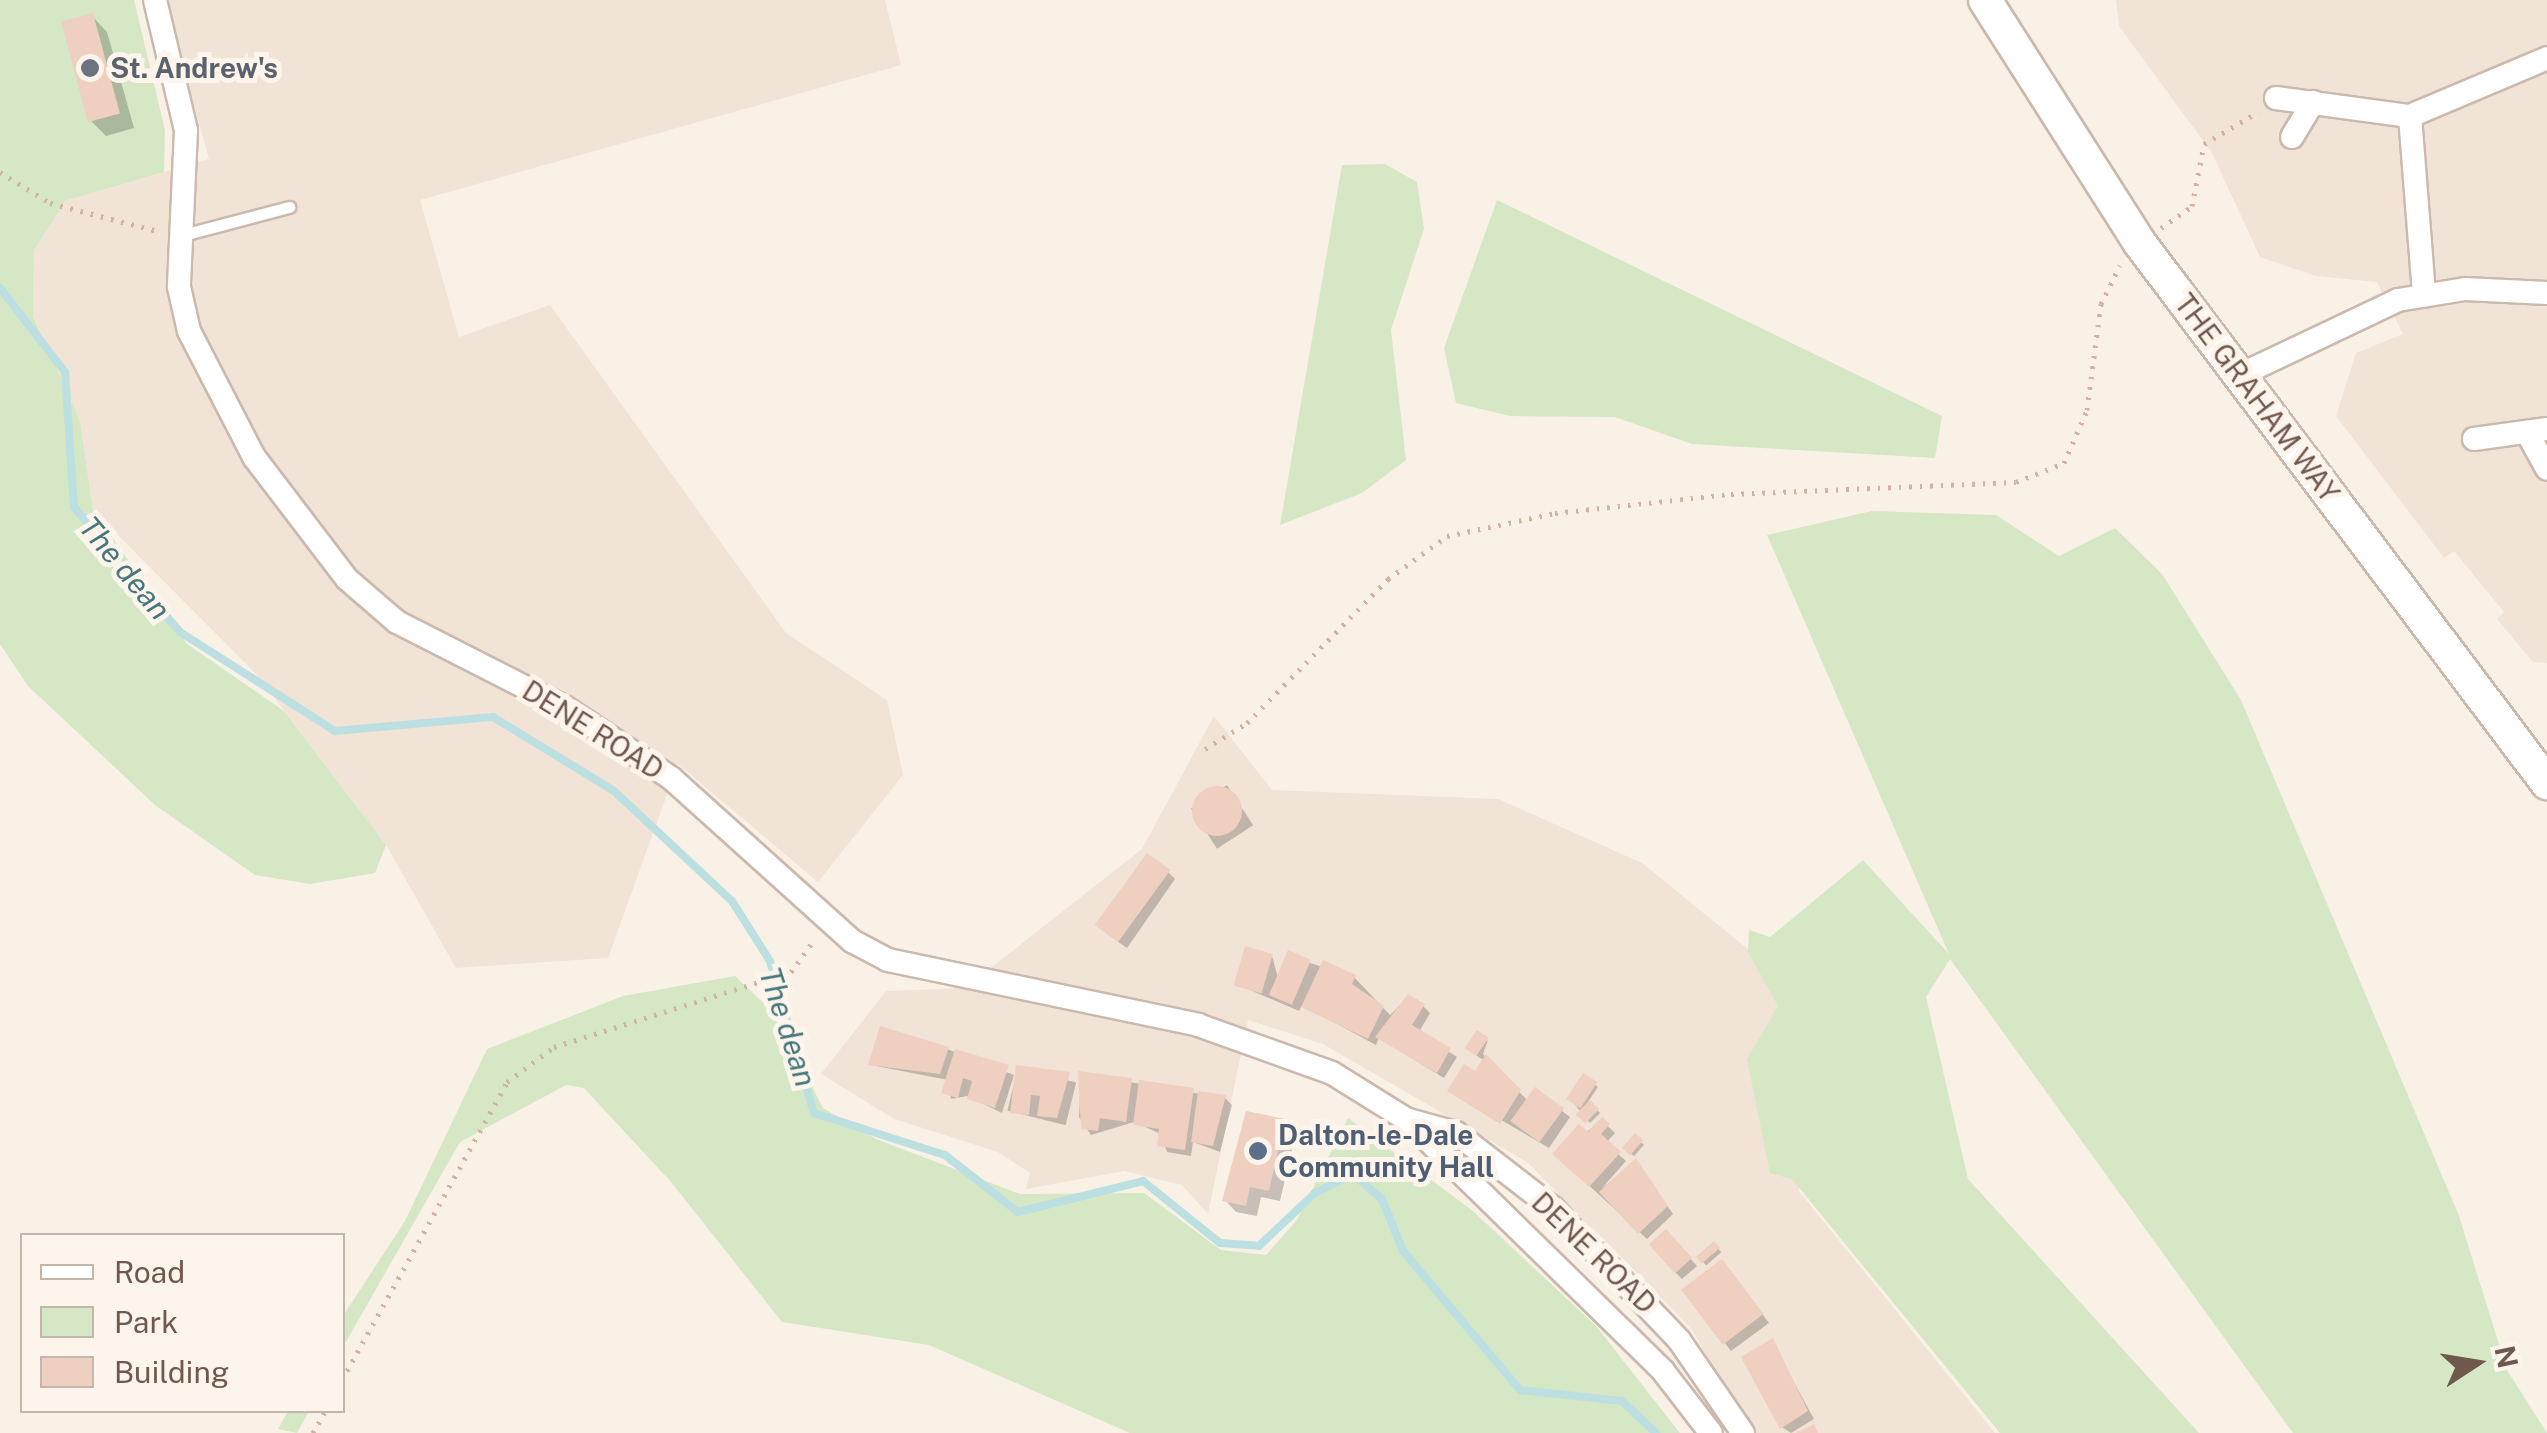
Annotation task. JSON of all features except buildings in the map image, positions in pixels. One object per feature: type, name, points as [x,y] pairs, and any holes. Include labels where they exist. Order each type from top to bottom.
[{"type":"main road","name":"THE GRAHAM WAY","points":[[1985,0],[2130,252],[2238,376],[2547,783]]},
{"type":"street","name":"DENE ROAD","points":[[155,0],[186,130],[179,236],[190,330],[220,395],[304,530],[397,622],[566,708],[671,778],[852,941],[888,960],[1216,1030],[1332,1074],[1406,1119],[1679,1392],[1711,1433]]},
{"type":"street","points":[[2276,98],[2410,116],[2547,58]]},
{"type":"street","points":[[2292,137],[2313,102]]},
{"type":"street","points":[[2410,116],[2424,295]]},
{"type":"street","points":[[2238,376],[2356,313],[2424,295],[2547,293]]},
{"type":"street","points":[[2474,439],[2539,434],[2547,469]]},
{"type":"street","name":"DENE ROAD","points":[[1406,1119],[1456,1133],[1552,1208],[1705,1373],[1743,1433]]},
{"type":"lane","points":[[179,236],[288,207]]},
{"type":"lane","points":[[1679,1392],[1705,1373]]},
{"type":"path","points":[[1205,749],[1247,723],[1388,579],[1447,536],[1731,494],[2016,482],[2064,462],[2088,410],[2102,304],[2130,252],[2192,206],[2204,144],[2276,98]]},
{"type":"path","points":[[0,172],[50,203],[179,236]]},
{"type":"path","points":[[345,1375],[507,1082],[554,1047],[790,972],[807,948]]},
{"type":"shaded area","points":[[165,0],[885,0],[901,65],[420,200],[459,337],[550,305],[786,633],[887,700],[903,775],[818,882],[678,764],[608,958],[456,968],[386,845],[257,675],[93,510],[80,420],[33,315],[34,251],[65,201],[209,159]]},
{"type":"shaded area","points":[[2116,0],[2547,0],[2547,663],[2533,662],[2497,619],[2504,612],[2454,551],[2444,558],[2336,416],[2356,353],[2403,334],[2377,282],[2316,276],[2260,257],[2212,153],[2119,26]]},
{"type":"shaded area","points":[[1214,716],[1272,790],[1498,799],[1642,863],[1765,963],[1902,1105],[1798,1190],[1995,1433],[1751,1433],[1691,1328],[1527,1162],[1323,1044],[1248,1020],[1208,1214],[1182,1185],[1124,1171],[1026,1189],[1030,1173],[998,1152],[894,1119],[821,1074],[886,991],[965,988],[1142,849]]},
{"type":"green space","points":[[0,0],[134,0],[165,130],[164,172],[65,201],[34,251],[33,316],[80,420],[93,510],[187,644],[284,711],[386,845],[375,873],[310,884],[255,875],[155,805],[28,686],[0,644]]},
{"type":"green space","points":[[1385,164],[1417,182],[1424,229],[1391,330],[1406,460],[1362,493],[1280,525],[1342,165]]},
{"type":"green space","points":[[1497,200],[1942,416],[1935,458],[1692,444],[1615,417],[1510,416],[1456,403],[1444,348]]},
{"type":"green space","points":[[1872,511],[1996,515],[2059,556],[2115,528],[2162,574],[2241,700],[2459,1216],[2507,1370],[2547,1433],[2293,1433],[1950,959],[1926,997],[1968,1179],[2199,1433],[2000,1433],[1792,1179],[1770,1173],[1747,1059],[1778,1006],[1748,952],[1749,930],[1770,937],[1863,860],[1949,954],[1767,535]]},
{"type":"green space","points":[[735,976],[774,1013],[823,1108],[876,1139],[1020,1194],[1144,1193],[1221,1250],[1266,1255],[1297,1220],[1348,1118],[1473,1211],[1596,1326],[1680,1433],[1130,1433],[929,1345],[782,1322],[671,1182],[584,1088],[566,1085],[460,1142],[345,1343],[345,1313],[405,1221],[487,1049],[623,996]]},
{"type":"green space","points":[[287,1413],[308,1413],[297,1433],[278,1429]]},
{"type":"waterway","name":"The dean","points":[[0,288],[65,372],[74,507],[180,632],[335,731],[493,717],[614,791],[732,901],[770,961],[814,1113],[945,1155],[1018,1212],[1143,1181],[1220,1243],[1259,1246],[1315,1193],[1353,1174],[1382,1199],[1403,1251],[1520,1390],[1622,1401],[1656,1433]]},
{"type":"place","name":"St. Andrew's","points":[[90,68]]},
{"type":"place","name":"Dalton-le-Dale Community Hall","points":[[1258,1151]]}]
